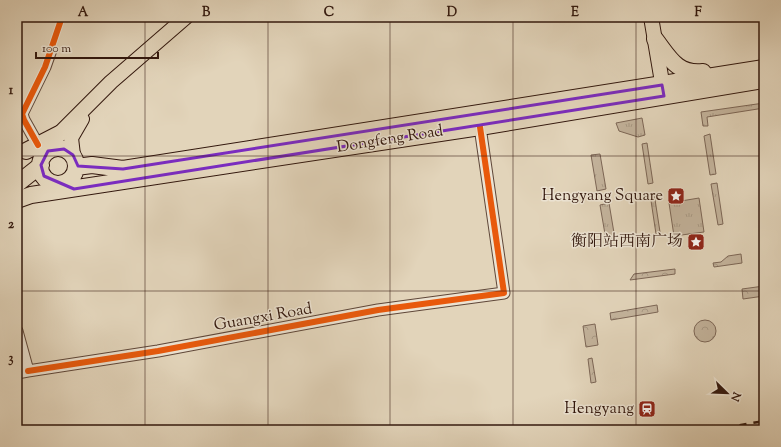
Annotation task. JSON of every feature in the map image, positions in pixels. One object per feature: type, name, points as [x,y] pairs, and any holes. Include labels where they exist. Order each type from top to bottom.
[{"type":"highway","points":[[17,54],[29,17]]},
{"type":"highway","points":[[17,91],[42,17]]},
{"type":"highway","points":[[17,103],[41,57],[54,17]]},
{"type":"highway","points":[[654,39],[669,58],[684,71],[692,73],[764,67]]},
{"type":"highway","name":"Dongfeng Road","points":[[24,198],[480,126],[663,90],[764,67]]},
{"type":"highway","name":"Dongfeng Road","points":[[74,161],[92,166],[122,169],[663,90],[764,80]]},
{"type":"highway","points":[[17,170],[37,154],[65,136],[82,161],[92,166]]},
{"type":"highway","points":[[17,184],[37,154],[53,148],[64,149],[74,161],[70,179],[57,183],[24,198]]},
{"type":"highway","points":[[37,154],[44,176],[48,180],[74,189]]},
{"type":"main road","points":[[65,136],[112,82],[186,17]]},
{"type":"main road","points":[[65,136],[115,85],[193,17]]},
{"type":"main road","points":[[651,17],[663,90]]},
{"type":"main road","points":[[65,136],[74,161]]},
{"type":"street","points":[[37,154],[22,114],[45,67],[62,17]]},
{"type":"street","name":"Guangxi Road","points":[[22,372],[158,351],[378,310],[504,293],[480,126]]},
{"type":"street","points":[[17,331],[22,372]]},
{"type":"highlighted area","points":[[662,85],[664,96],[480,127],[74,189],[44,176],[41,165],[48,151],[64,149],[73,155],[78,166],[123,169]]},
{"type":"green space","points":[[764,103],[764,108],[707,117],[708,126],[703,126],[701,112]]},
{"type":"green space","points":[[642,118],[645,135],[638,137],[619,131],[616,123]]},
{"type":"green space","points":[[710,134],[716,174],[710,175],[704,136]]},
{"type":"green space","points":[[647,143],[653,183],[648,184],[642,144]]},
{"type":"green space","points":[[600,154],[606,189],[597,191],[591,155]]},
{"type":"green space","points":[[717,183],[723,224],[718,225],[711,184]]},
{"type":"green space","points":[[654,193],[660,232],[656,234],[650,194]]},
{"type":"green space","points":[[699,198],[704,232],[674,236],[669,203]]},
{"type":"green space","points":[[609,203],[615,239],[606,240],[600,205]]},
{"type":"green space","points":[[741,254],[742,263],[714,267],[713,263],[721,262],[728,256]]},
{"type":"green space","points":[[675,269],[675,274],[630,280],[634,274]]},
{"type":"green space","points":[[764,286],[764,296],[743,299],[742,289]]},
{"type":"green space","points":[[657,305],[658,312],[611,320],[610,313]]},
{"type":"green space","points":[[705,320],[713,323],[716,331],[713,339],[705,342],[697,339],[694,331],[697,323]]},
{"type":"green space","points":[[595,324],[598,345],[586,347],[583,326]]},
{"type":"green space","points":[[592,358],[596,382],[591,383],[588,359]]},
{"type":"railway","points":[[712,430],[764,421]]},
{"type":"cycle path","points":[[38,145],[22,114],[45,67],[62,17]]},
{"type":"cycle path","points":[[28,371],[158,351],[378,310],[504,293],[480,127]]},
{"type":"place","name":"Hengyang Square","points":[[676,196]]},
{"type":"place","name":"衡阳站西南广场","points":[[696,242]]},
{"type":"place","name":"Hengyang","points":[[647,409]]}]
